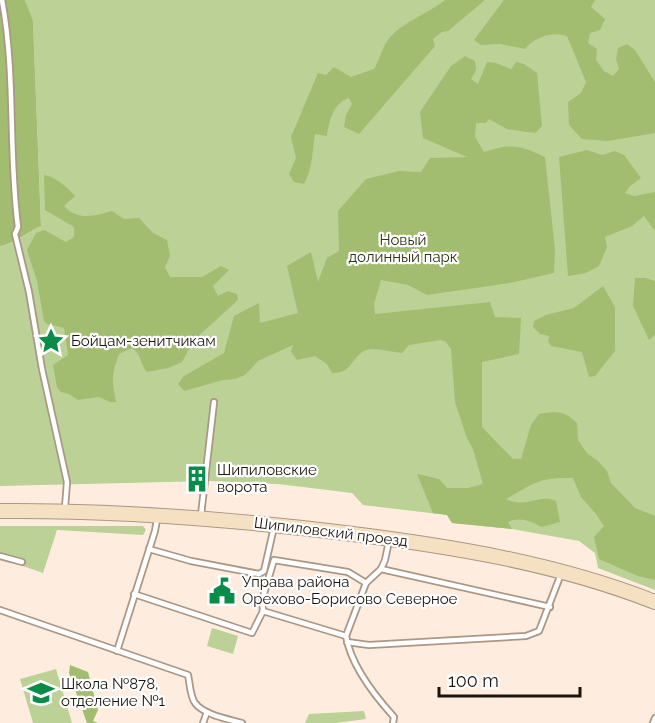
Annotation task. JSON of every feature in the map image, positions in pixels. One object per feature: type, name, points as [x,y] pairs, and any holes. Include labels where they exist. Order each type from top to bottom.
[{"type":"main road","name":"Шипиловский проезд","points":[[0,511],[65,511],[201,518],[275,524],[389,539],[451,548],[562,572],[655,602]]},
{"type":"lane","points":[[2,0],[11,64],[13,160],[18,227],[15,234],[67,482],[65,511]]},
{"type":"lane","points":[[201,518],[214,402]]},
{"type":"lane","points":[[117,651],[155,531],[157,515]]},
{"type":"lane","points":[[148,549],[190,561],[259,574],[264,571],[275,524]]},
{"type":"lane","points":[[389,539],[385,560],[381,569],[366,583],[346,636],[365,679],[394,720],[400,723]]},
{"type":"lane","points":[[0,556],[21,562]]},
{"type":"lane","points":[[134,594],[252,633],[263,611],[262,600],[274,560],[348,572],[366,583]]},
{"type":"lane","points":[[381,569],[550,607]]},
{"type":"lane","points":[[347,642],[369,645],[526,636],[539,631],[562,572]]},
{"type":"lane","points":[[0,610],[188,675],[195,704],[207,712],[242,723]]},
{"type":"lane","points":[[263,611],[346,636]]},
{"type":"lane","points":[[203,723],[207,712]]},
{"type":"lane","points":[[653,723],[655,718]]},
{"type":"green space","points":[[0,0],[25,0],[33,21],[41,226],[9,244],[0,246]]},
{"type":"green space","name":"Новый долинный парк","points":[[25,0],[655,0],[655,590],[598,568],[595,553],[579,541],[512,529],[452,523],[447,515],[363,505],[352,493],[278,484],[210,481],[0,486],[0,246],[9,244],[41,226],[33,22]]},
{"type":"green space","points":[[445,0],[485,0],[448,31],[442,32],[433,39],[435,46],[359,134],[344,127],[346,115],[352,104],[349,98],[339,104],[331,119],[327,136],[315,134],[311,165],[304,184],[294,182],[289,174],[296,158],[291,137],[318,73],[326,75],[334,67],[351,77],[374,69],[386,43],[393,34]]},
{"type":"green space","points":[[504,0],[595,0],[591,7],[605,19],[600,30],[590,33],[588,43],[597,49],[596,60],[604,71],[613,76],[619,69],[616,59],[618,48],[627,44],[635,50],[655,82],[655,133],[608,141],[582,139],[569,125],[568,102],[581,93],[586,82],[567,36],[556,34],[544,36],[525,49],[500,44],[481,45],[474,40]]},
{"type":"green space","points":[[465,56],[475,61],[476,70],[471,79],[478,84],[487,62],[511,69],[516,62],[524,64],[537,73],[542,126],[535,133],[507,129],[489,119],[486,123],[476,123],[475,137],[484,152],[508,146],[529,150],[545,157],[555,249],[554,273],[510,283],[427,295],[408,285],[381,280],[374,304],[375,314],[490,302],[495,317],[521,318],[519,354],[482,362],[482,427],[513,459],[521,459],[531,425],[539,414],[560,413],[573,419],[577,423],[578,440],[587,453],[607,471],[611,483],[635,508],[655,516],[655,580],[638,576],[599,559],[594,537],[604,526],[581,497],[573,478],[537,482],[506,499],[513,502],[544,499],[556,501],[560,522],[541,527],[521,520],[508,522],[512,529],[452,523],[447,515],[433,513],[417,474],[439,479],[447,488],[468,488],[483,484],[473,449],[455,402],[451,349],[446,342],[441,340],[409,345],[402,353],[376,349],[365,350],[349,367],[339,373],[332,373],[327,364],[315,356],[297,360],[291,352],[293,345],[258,361],[245,375],[235,379],[184,391],[178,384],[184,376],[224,353],[234,316],[259,303],[260,323],[298,313],[287,266],[311,252],[318,282],[327,258],[339,251],[338,211],[366,179],[399,171],[421,172],[430,158],[467,157],[423,138],[420,112],[451,66]]},
{"type":"green space","points":[[587,150],[602,155],[615,151],[624,155],[641,178],[625,193],[634,196],[655,192],[655,231],[644,216],[632,226],[605,237],[607,247],[599,266],[586,273],[568,276],[559,157]]},
{"type":"green space","points":[[44,175],[61,183],[75,196],[64,206],[69,211],[93,216],[112,211],[124,219],[139,218],[153,233],[167,240],[170,256],[165,267],[170,277],[202,277],[221,266],[229,270],[213,286],[218,296],[228,291],[237,294],[238,300],[194,340],[182,362],[168,368],[147,372],[138,353],[132,348],[119,354],[113,378],[116,402],[99,397],[78,400],[61,392],[57,387],[53,365],[68,355],[64,328],[47,324],[44,321],[37,281],[27,250],[36,233],[44,230],[66,242],[74,237],[74,227],[45,210]]},
{"type":"green space","points":[[635,278],[655,281],[655,335],[649,340],[633,306]]},
{"type":"green space","points":[[603,286],[615,307],[615,351],[595,376],[589,377],[582,352],[551,346],[548,341],[549,336],[540,334],[533,327],[534,321],[546,315],[574,308]]},
{"type":"green space","points":[[0,526],[143,526],[146,530],[143,535],[57,530],[43,573],[0,558]]},
{"type":"green space","points":[[212,628],[238,636],[233,654],[207,646]]},
{"type":"green space","points":[[70,665],[88,672],[98,710],[93,721],[98,723],[87,723],[69,673]]},
{"type":"green space","points":[[56,669],[72,723],[33,723],[20,679]]},
{"type":"green space","points":[[364,711],[366,719],[335,723],[305,723],[309,714]]},
{"type":"place","name":"Бойцам-зенитчикам","points":[[51,341]]},
{"type":"place","name":"Шипиловские ворота","points":[[197,479]]},
{"type":"place","name":"Управа района Орехово-Борисово Северное","points":[[222,591]]},
{"type":"place","name":"Школа №878, отделение №1","points":[[41,693]]}]
